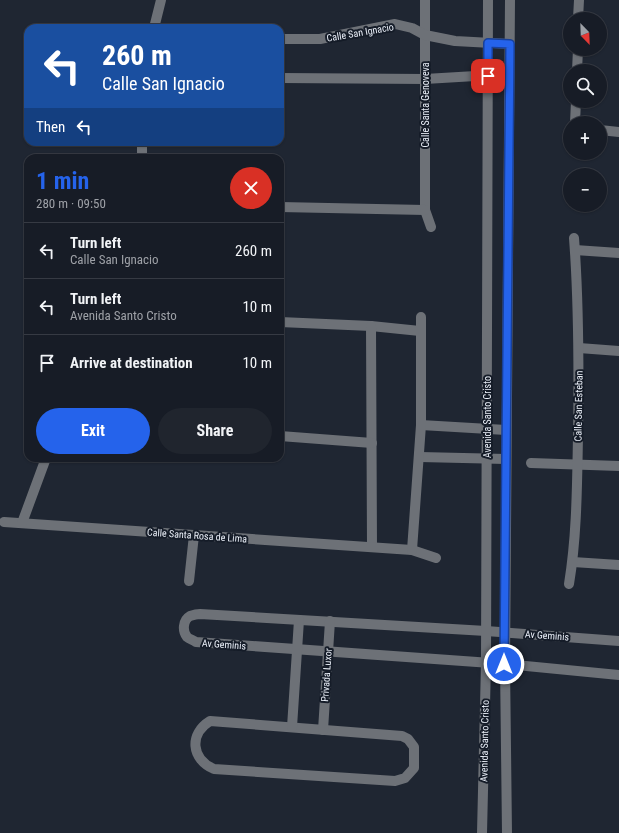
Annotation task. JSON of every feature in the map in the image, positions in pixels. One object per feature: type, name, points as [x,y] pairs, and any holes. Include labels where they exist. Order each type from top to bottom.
[{"type":"street","points":[[155,24],[161,0]]},
{"type":"street","name":"Calle Santa Genoveva","points":[[425,0],[425,210],[431,227]]},
{"type":"street","name":"Avenida Santo Cristo","points":[[482,833],[486,663],[488,0]]},
{"type":"street","name":"Avenida Santo Cristo","points":[[507,833],[504,664],[510,0]]},
{"type":"street","points":[[578,12],[579,0]]},
{"type":"street","name":"Calle San Ignacio","points":[[284,39],[320,39],[395,24],[412,28],[425,35],[454,41],[510,44]]},
{"type":"street","points":[[284,78],[425,79],[509,74]]},
{"type":"street","points":[[607,131],[619,132]]},
{"type":"street","points":[[284,207],[425,210]]},
{"type":"street","name":"Calle San Esteban","points":[[569,584],[573,562],[577,464],[579,348],[574,238]]},
{"type":"street","points":[[575,250],[619,252]]},
{"type":"street","points":[[412,550],[420,458],[421,317]]},
{"type":"street","points":[[284,322],[371,326],[420,331]]},
{"type":"street","points":[[371,326],[372,547]]},
{"type":"street","points":[[579,348],[619,351]]},
{"type":"street","points":[[421,425],[506,430]]},
{"type":"street","points":[[284,436],[372,443]]},
{"type":"street","points":[[420,458],[506,459]]},
{"type":"street","points":[[22,523],[45,462]]},
{"type":"street","points":[[531,463],[619,466]]},
{"type":"street","name":"Calle Santa Rosa de Lima","points":[[4,522],[412,550],[436,558]]},
{"type":"street","points":[[189,582],[194,535]]},
{"type":"street","points":[[573,562],[619,565]]},
{"type":"street","name":"Av Geminis","points":[[619,641],[505,632],[200,614],[190,616],[186,620],[184,626],[184,632],[188,638],[196,642],[504,664],[619,675]]},
{"type":"street","points":[[292,727],[300,620]]},
{"type":"street","name":"Privada Luxor","points":[[323,730],[330,621]]},
{"type":"street","points":[[210,721],[292,727],[402,736],[408,739],[414,747],[414,768],[405,778],[395,781],[214,769],[200,760],[196,751],[196,736],[204,724],[210,721]]},
{"type":"route","points":[[488,76],[488,43],[510,44],[504,664]]}]
